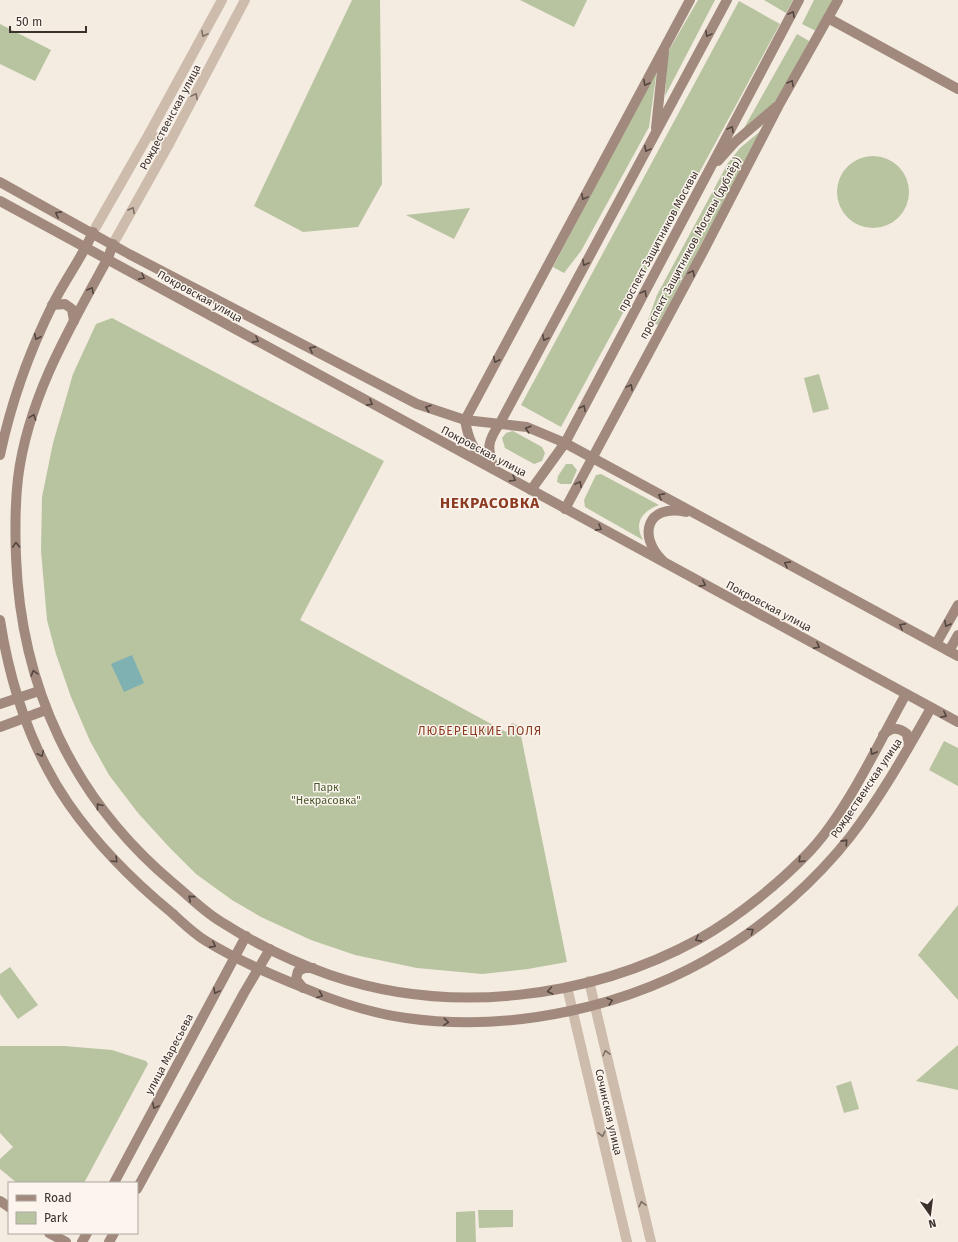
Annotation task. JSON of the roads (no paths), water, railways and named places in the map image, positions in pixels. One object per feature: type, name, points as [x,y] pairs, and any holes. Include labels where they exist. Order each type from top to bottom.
[{"type":"street","points":[[0,455],[7,425],[32,351],[52,305],[150,134],[222,0]]},
{"type":"street","name":"Рождественская улица","points":[[113,244],[169,144],[245,0]]},
{"type":"street","points":[[494,469],[476,453],[471,444],[465,420],[690,0]]},
{"type":"street","points":[[494,469],[488,446],[490,438],[500,423],[727,0]]},
{"type":"street","name":"проспект Защитников Москвы","points":[[531,490],[565,443],[800,0]]},
{"type":"street","name":"проспект Защитников Москвы (дублёр)","points":[[565,509],[780,102],[838,0]]},
{"type":"street","points":[[828,18],[958,89]]},
{"type":"street","points":[[655,135],[664,48]]},
{"type":"street","points":[[707,173],[735,142],[780,102]]},
{"type":"street","points":[[150,134],[169,144]]},
{"type":"street","name":"Покровская улица","points":[[0,182],[113,244],[417,404],[465,420],[527,427],[565,443],[592,459],[954,653]]},
{"type":"street","name":"Покровская улица","points":[[0,201],[86,248],[108,258],[432,437],[494,469],[669,566],[958,722]]},
{"type":"street","points":[[113,244],[108,258],[54,359],[28,432],[18,476],[15,521],[17,578],[29,655],[46,710],[79,776],[98,804],[130,843],[219,921],[270,949],[330,975],[374,987],[433,996],[495,997],[536,993],[567,987],[654,961],[702,937],[754,901],[793,868],[815,846],[843,806],[906,694]]},
{"type":"street","points":[[52,305],[65,304],[72,308],[74,321]]},
{"type":"street","points":[[669,566],[658,556],[651,542],[648,531],[650,522],[654,516],[666,511],[674,510],[696,515]]},
{"type":"street","points":[[936,644],[958,605]]},
{"type":"street","name":"Рождественская улица","points":[[0,620],[18,698],[44,760],[67,801],[97,841],[143,890],[204,940],[258,969],[346,1006],[404,1018],[446,1022],[538,1017],[573,1012],[615,1000],[679,975],[722,951],[766,921],[809,882],[849,838],[909,746],[931,708]]},
{"type":"street","points":[[954,653],[958,635]]},
{"type":"street","points":[[0,704],[39,690]]},
{"type":"street","points":[[0,727],[46,710]]},
{"type":"street","points":[[882,737],[889,730],[895,728],[901,729],[907,734],[909,746]]},
{"type":"street","name":"улица Маресьева","points":[[115,1182],[246,936]]},
{"type":"street","points":[[138,1188],[186,1096],[270,949]]},
{"type":"street","points":[[303,988],[296,979],[298,971],[305,968],[313,968]]},
{"type":"street","name":"Сочинская улица","points":[[589,981],[651,1242]]},
{"type":"street","name":"Сочинская улица","points":[[567,987],[627,1242]]},
{"type":"street","points":[[51,1234],[66,1242]]},
{"type":"water","points":[[132,655],[144,683],[124,692],[111,664]]},
{"type":"district","name":"НЕКРАСОВКА","points":[[490,503]]},
{"type":"district","name":"ЛЮБЕРЕЦКИЕ ПОЛЯ","points":[[480,731]]},
{"type":"park label","name":"Парк \"Некрасовка\"","points":[[326,793]]}]
